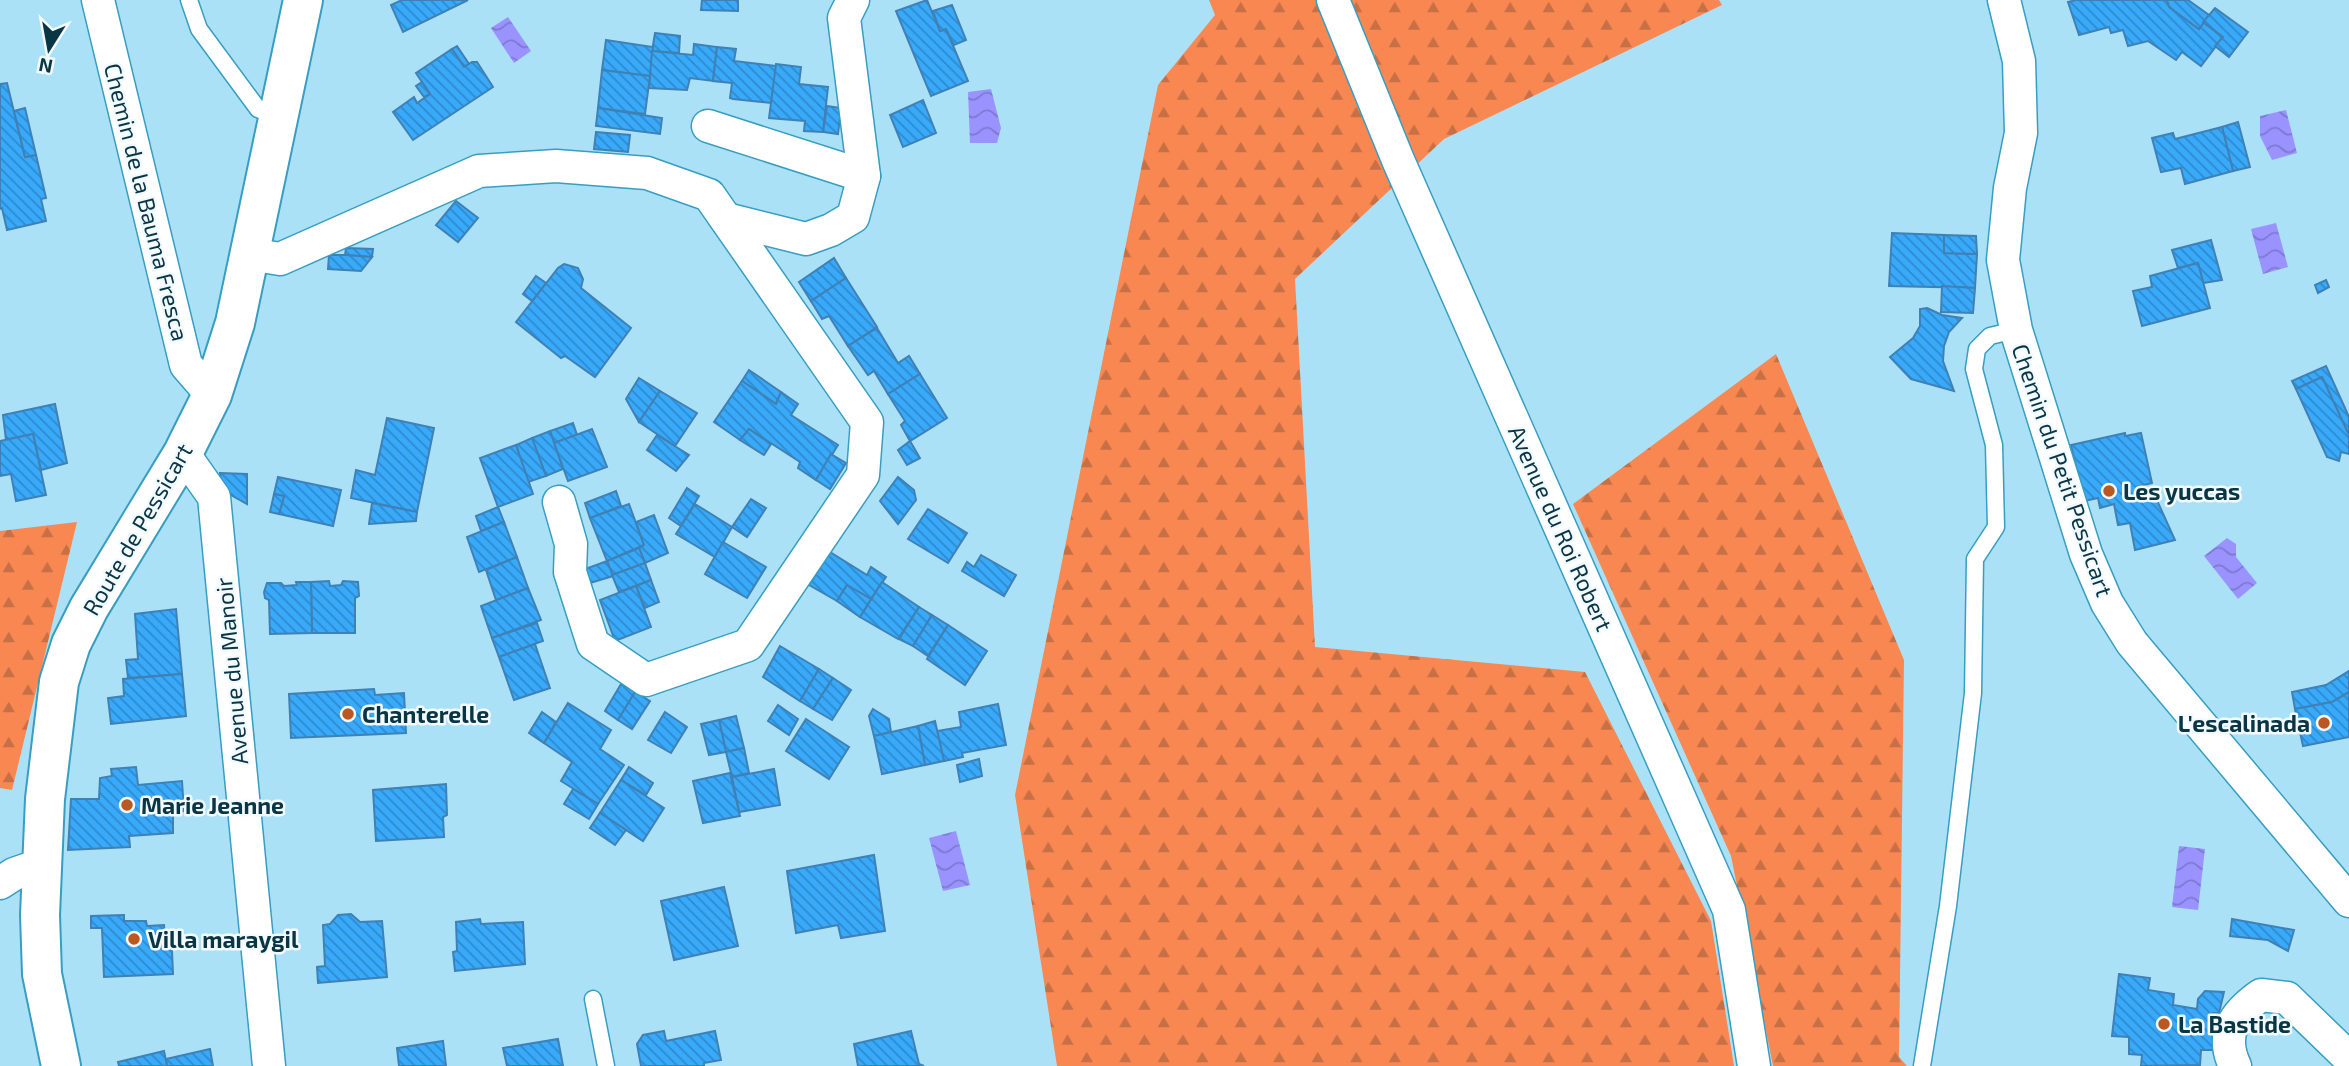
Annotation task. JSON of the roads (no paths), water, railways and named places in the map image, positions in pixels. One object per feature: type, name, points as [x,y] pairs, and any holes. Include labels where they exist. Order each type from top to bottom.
[{"type":"street","name":"Chemin de la Bauma Fresca","points":[[98,0],[186,365],[212,395]]},
{"type":"street","name":"Route de Pessicart","points":[[61,1066],[42,974],[40,915],[45,799],[59,682],[71,644],[89,608],[183,453],[212,395],[235,323],[303,0]]},
{"type":"street","points":[[726,219],[806,239],[853,218],[864,176],[844,18],[853,0]]},
{"type":"street","name":"Avenue du Roi Robert","points":[[1333,0],[1398,160],[1729,910],[1754,1066]]},
{"type":"street","name":"Chemin du Petit Pessicart","points":[[2004,0],[2019,61],[2021,133],[2010,188],[2003,260],[2016,330],[2086,554],[2107,603],[2132,643],[2349,901]]},
{"type":"street","points":[[708,126],[864,176]]},
{"type":"street","points":[[249,254],[280,259],[479,171],[556,166],[647,173],[709,195],[867,422],[863,474],[748,645],[646,680],[593,644],[570,572],[571,544],[559,502]]},
{"type":"street","name":"Avenue du Manoir","points":[[183,453],[214,496],[269,1066]]},
{"type":"street","points":[[0,883],[14,874],[43,864]]},
{"type":"street","points":[[2235,1066],[2229,1052],[2231,1024],[2244,1007],[2261,995],[2287,998],[2349,1058]]},
{"type":"lane","points":[[189,0],[199,29],[258,109],[279,117]]},
{"type":"lane","points":[[1922,1066],[1948,906],[1973,693],[1975,559],[1996,527],[1994,445],[1974,369],[1977,349],[1990,336],[2016,330]]},
{"type":"lane","points":[[593,999],[606,1066]]},
{"type":"water","points":[[508,17],[531,51],[514,63],[491,28]]},
{"type":"water","points":[[991,89],[1001,128],[997,143],[970,143],[968,92]]},
{"type":"water","points":[[2286,110],[2297,153],[2272,160],[2260,136],[2260,116]]},
{"type":"water","points":[[2276,223],[2288,267],[2263,274],[2251,229]]},
{"type":"water","points":[[2227,538],[2236,544],[2236,557],[2257,583],[2238,599],[2204,556]]},
{"type":"water","points":[[956,831],[970,885],[943,891],[929,838]]},
{"type":"water","points":[[2179,846],[2205,849],[2198,910],[2172,907]]},
{"type":"place","name":"Les yuccas","points":[[2109,491]]},
{"type":"place","name":"Chanterelle","points":[[348,714]]},
{"type":"place","name":"L'escalinada","points":[[2324,723]]},
{"type":"place","name":"Marie Jeanne","points":[[127,805]]},
{"type":"place","name":"Villa maraygil","points":[[134,939]]},
{"type":"place","name":"La Bastide","points":[[2164,1024]]}]
